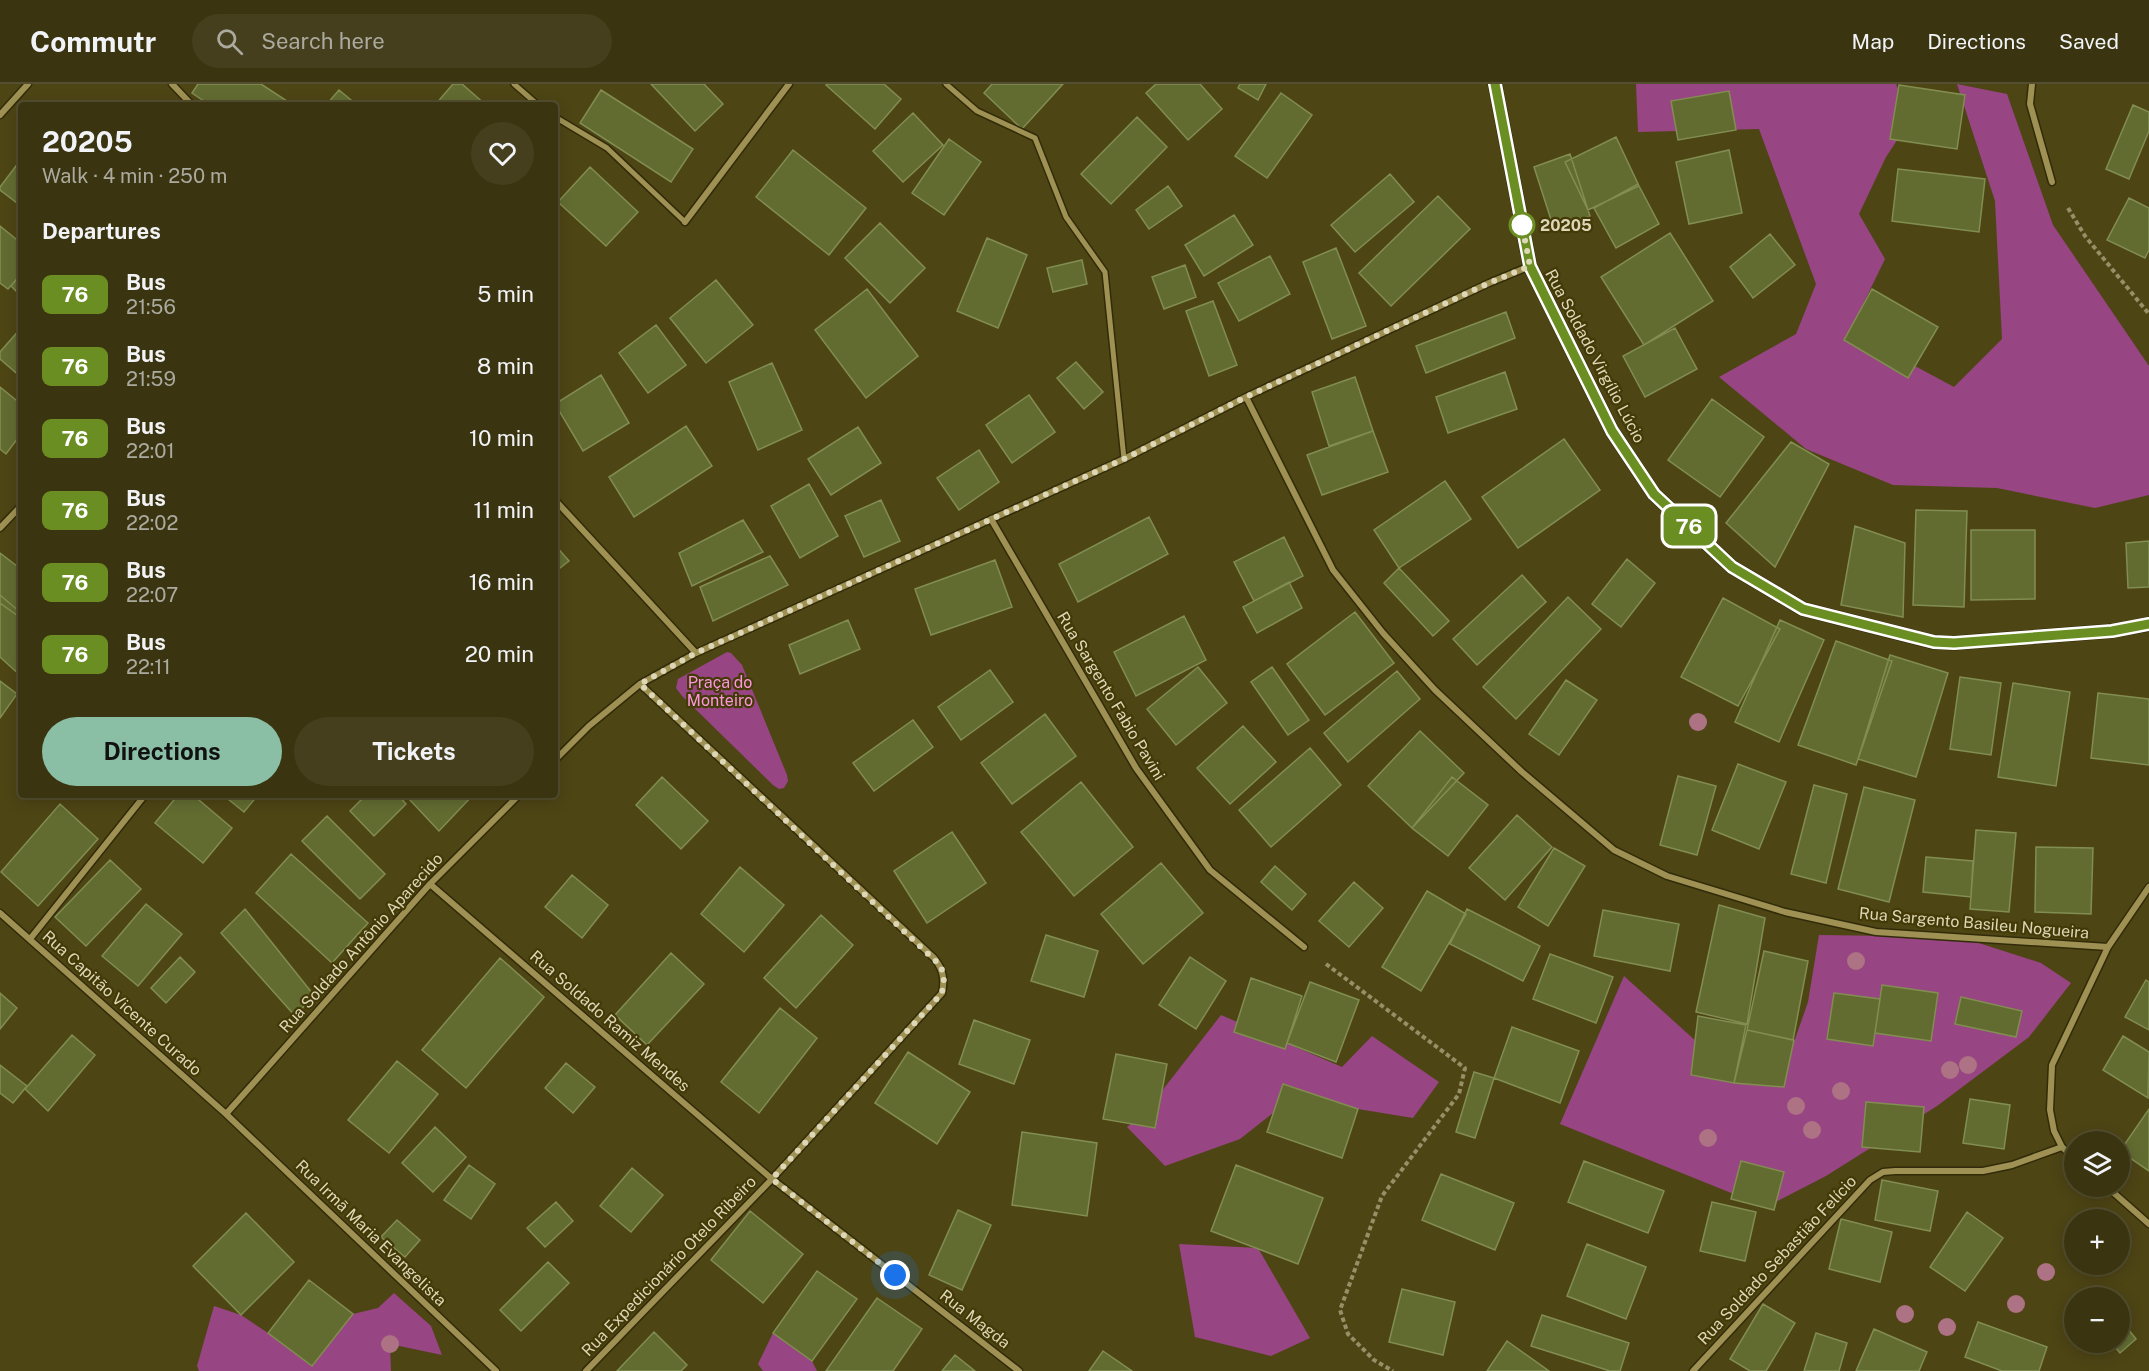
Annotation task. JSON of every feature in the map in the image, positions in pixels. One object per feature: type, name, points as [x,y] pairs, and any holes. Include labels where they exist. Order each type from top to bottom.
[{"type":"main road","name":"Rua Soldado Virgílio Lúcio","points":[[1495,84],[1530,266],[1612,431],[1654,494],[1732,567],[1803,609],[1934,642],[1954,643],[2112,631],[2149,624]]},
{"type":"street","points":[[0,115],[28,84]]},
{"type":"street","points":[[172,84],[189,102]]},
{"type":"street","points":[[514,84],[535,102]]},
{"type":"street","points":[[558,119],[607,148],[685,222],[789,84]]},
{"type":"street","points":[[946,84],[977,111],[1035,138],[1066,217],[1105,272],[1124,459]]},
{"type":"street","points":[[2032,84],[2030,104],[2052,182]]},
{"type":"street","points":[[558,757],[589,726],[640,684],[696,653],[1124,459],[1246,397],[1530,266]]},
{"type":"street","name":"Rua Sargento Basileu Nogueira","points":[[1246,397],[1333,570],[1383,633],[1435,690],[1522,772],[1614,850],[1667,876],[1785,912],[1876,932],[2108,947]]},
{"type":"street","points":[[558,503],[696,653]]},
{"type":"street","points":[[0,528],[18,509]]},
{"type":"street","name":"Rua Sargento Fabio Pavini","points":[[991,519],[1136,768],[1196,851],[1210,870],[1304,947]]},
{"type":"street","name":"Rua Expedicionário Otelo Ribeiro","points":[[586,1371],[772,1179],[942,993],[944,978],[941,966],[934,958],[640,684]]},
{"type":"street","points":[[30,939],[143,798]]},
{"type":"street","name":"Rua Soldado Antônio Aparecido","points":[[226,1114],[430,884],[516,798]]},
{"type":"street","name":"Rua Soldado Ramiz Mendes","points":[[430,884],[772,1179]]},
{"type":"street","points":[[2062,1147],[2054,1131],[2050,1110],[2052,1065],[2108,947],[2149,887]]},
{"type":"street","name":"Rua Capitão Vicente Curado","points":[[0,912],[226,1114]]},
{"type":"street","name":"Rua Irmã Maria Evangelista","points":[[226,1114],[496,1371]]},
{"type":"street","name":"Rua Soldado Sebastião Felício","points":[[1693,1371],[1870,1180],[1883,1172],[1983,1171],[2012,1165],[2062,1147]]},
{"type":"street","name":"Rua Magda","points":[[772,1179],[1019,1371]]},
{"type":"street","points":[[2118,1197],[2149,1224]]},
{"type":"path","points":[[2052,182],[2085,236],[2149,314]]},
{"type":"path","points":[[1304,947],[1465,1068],[1460,1094],[1382,1196],[1340,1311],[1348,1334],[1374,1360],[1393,1371]]},
{"type":"green space","points":[[1636,84],[1896,84],[1911,119],[1886,157],[1859,214],[1885,259],[1850,331],[1954,387],[2002,339],[1995,201],[1957,84],[2007,94],[2053,225],[2149,366],[2149,495],[2095,508],[1997,488],[1893,485],[1806,449],[1719,377],[1796,334],[1816,284],[1759,129],[1638,132]]},
{"type":"green space","name":"Praça do Monteiro","points":[[727,652],[731,653],[742,665],[787,775],[788,781],[784,788],[779,789],[773,785],[676,688],[678,679]]},
{"type":"green space","points":[[1819,935],[1960,937],[2041,963],[2071,983],[2029,1037],[1937,1106],[1826,1176],[1766,1207],[1560,1124],[1624,976],[1698,1043],[1780,1082],[1808,1002]]},
{"type":"green space","points":[[1221,1015],[1342,1067],[1372,1036],[1439,1082],[1413,1118],[1358,1109],[1284,1084],[1273,1113],[1240,1139],[1165,1166],[1127,1127],[1147,1110]]},
{"type":"green space","points":[[1179,1244],[1258,1248],[1310,1338],[1271,1356],[1195,1337]]},
{"type":"green space","points":[[394,1293],[431,1326],[442,1355],[390,1344],[391,1371],[199,1371],[197,1366],[214,1306],[241,1315],[312,1366],[353,1314],[378,1308]]},
{"type":"green space","points":[[773,1333],[812,1361],[817,1371],[763,1371],[758,1364]]},
{"type":"building","points":[[198,84],[261,84],[287,101],[206,102],[192,93]]},
{"type":"building","points":[[453,84],[462,84],[483,102],[438,102]]},
{"type":"building","points":[[651,84],[704,84],[723,104],[695,131]]},
{"type":"building","points":[[827,84],[884,84],[901,99],[875,129]]},
{"type":"building","points":[[992,84],[1063,84],[1022,129],[984,93]]},
{"type":"building","points":[[1156,84],[1200,84],[1222,109],[1188,140],[1146,93]]},
{"type":"building","points":[[1240,84],[1266,84],[1258,100],[1238,88]]},
{"type":"building","points":[[1899,85],[1965,95],[1957,149],[1890,139]]},
{"type":"building","points":[[339,90],[353,102],[329,102]]},
{"type":"building","points":[[601,90],[693,149],[671,182],[580,123]]},
{"type":"building","points":[[1729,91],[1736,130],[1678,140],[1671,101]]},
{"type":"building","points":[[1281,93],[1312,115],[1267,178],[1235,156]]},
{"type":"building","points":[[2133,105],[2149,112],[2149,131],[2129,179],[2106,169]]},
{"type":"building","points":[[913,113],[943,145],[903,182],[873,151]]},
{"type":"building","points":[[1137,117],[1167,147],[1111,204],[1081,174]]},
{"type":"building","points":[[1616,137],[1639,186],[1588,210],[1565,162]]},
{"type":"building","points":[[949,139],[981,162],[944,215],[912,193]]},
{"type":"building","points":[[793,150],[866,208],[829,255],[756,197]]},
{"type":"building","points":[[1729,150],[1742,213],[1689,224],[1676,162]]},
{"type":"building","points":[[1570,154],[1590,216],[1554,229],[1534,167]]},
{"type":"building","points":[[18,163],[18,204],[0,190]]},
{"type":"building","points":[[590,167],[638,212],[606,246],[558,202]]},
{"type":"building","points":[[1898,169],[1985,179],[1979,232],[1892,221]]},
{"type":"building","points":[[1390,174],[1414,202],[1355,252],[1331,225]]},
{"type":"building","points":[[1638,184],[1659,224],[1616,248],[1594,208]]},
{"type":"building","points":[[1168,186],[1182,206],[1149,229],[1136,210]]},
{"type":"building","points":[[1438,196],[1470,229],[1391,306],[1359,273]]},
{"type":"building","points":[[2129,198],[2149,208],[2149,250],[2145,258],[2107,240]]},
{"type":"building","points":[[1234,215],[1253,245],[1204,276],[1185,245]]},
{"type":"building","points":[[880,223],[925,268],[890,303],[845,258]]},
{"type":"building","points":[[0,226],[18,241],[18,277],[8,289],[0,283]]},
{"type":"building","points":[[1670,233],[1713,301],[1644,345],[1601,277]]},
{"type":"building","points":[[1770,234],[1795,265],[1753,298],[1730,267]]},
{"type":"building","points":[[987,238],[1027,255],[998,328],[957,311]]},
{"type":"building","points":[[1336,248],[1366,326],[1332,339],[1303,262]]},
{"type":"building","points":[[1270,256],[1290,294],[1239,321],[1218,283]]},
{"type":"building","points":[[1082,260],[1087,284],[1053,292],[1047,268]]},
{"type":"building","points":[[1185,265],[1196,297],[1164,309],[1152,277]]},
{"type":"building","points":[[18,278],[18,293],[11,286]]},
{"type":"building","points":[[716,280],[753,325],[706,363],[670,318]]},
{"type":"building","points":[[867,289],[918,356],[866,398],[815,330]]},
{"type":"building","points":[[1872,289],[1938,327],[1908,378],[1844,340]]},
{"type":"building","points":[[1213,301],[1237,365],[1209,376],[1186,311]]},
{"type":"building","points":[[1506,312],[1515,338],[1426,373],[1416,346]]},
{"type":"building","points":[[656,325],[686,365],[648,393],[619,353]]},
{"type":"building","points":[[1675,328],[1697,369],[1645,397],[1623,356]]},
{"type":"building","points":[[18,331],[18,374],[0,359],[0,352]]},
{"type":"building","points":[[1076,362],[1103,392],[1084,409],[1057,378]]},
{"type":"building","points":[[772,363],[802,430],[758,450],[729,382]]},
{"type":"building","points":[[1505,372],[1517,409],[1448,433],[1436,397]]},
{"type":"building","points":[[601,375],[629,423],[583,451],[558,409],[558,402]]},
{"type":"building","points":[[1355,377],[1373,431],[1329,446],[1312,392]]},
{"type":"building","points":[[0,387],[18,402],[18,438],[6,454],[0,449]]},
{"type":"building","points":[[1029,395],[1055,432],[1012,463],[986,425]]},
{"type":"building","points":[[1712,399],[1764,437],[1720,497],[1668,460]]},
{"type":"building","points":[[686,426],[712,466],[634,517],[609,477]]},
{"type":"building","points":[[858,427],[881,463],[831,495],[808,459]]},
{"type":"building","points":[[1373,431],[1388,472],[1322,495],[1307,455]]},
{"type":"building","points":[[1564,439],[1600,490],[1518,548],[1482,497]]},
{"type":"building","points":[[1791,442],[1829,464],[1775,567],[1726,523]]},
{"type":"building","points":[[979,450],[999,482],[959,510],[937,478]]},
{"type":"building","points":[[1445,481],[1471,519],[1399,568],[1374,530]]},
{"type":"building","points":[[809,484],[838,536],[800,558],[771,506]]},
{"type":"building","points":[[881,500],[900,541],[864,557],[845,516]]},
{"type":"building","points":[[1916,510],[1967,511],[1964,607],[1913,605]]},
{"type":"building","points":[[1149,517],[1168,554],[1078,602],[1059,564]]},
{"type":"building","points":[[743,520],[763,552],[692,586],[679,553]]},
{"type":"building","points":[[1855,526],[1905,543],[1903,617],[1841,605]]},
{"type":"building","points":[[1971,530],[2035,530],[2035,599],[1971,600]]},
{"type":"building","points":[[1284,537],[1303,576],[1254,601],[1234,562]]},
{"type":"building","points":[[2149,541],[2149,587],[2128,588],[2126,543]]},
{"type":"building","points":[[558,548],[569,561],[558,570]]},
{"type":"building","points":[[0,553],[18,567],[18,616],[0,603]]},
{"type":"building","points":[[770,556],[788,585],[713,621],[700,587]]},
{"type":"building","points":[[1627,559],[1655,583],[1621,627],[1592,604]]},
{"type":"building","points":[[995,560],[1012,607],[931,635],[915,589]]},
{"type":"building","points":[[1399,568],[1449,621],[1433,636],[1384,583]]},
{"type":"building","points":[[1522,575],[1546,602],[1477,665],[1453,639]]},
{"type":"building","points":[[1289,582],[1302,608],[1257,633],[1243,607]]},
{"type":"building","points":[[0,595],[18,610],[18,673],[0,657]]},
{"type":"building","points":[[1568,597],[1601,629],[1516,719],[1483,687]]},
{"type":"building","points":[[1723,598],[1780,629],[1738,706],[1681,677]]},
{"type":"building","points":[[1355,612],[1394,663],[1325,715],[1287,664]]},
{"type":"building","points":[[1184,616],[1206,660],[1136,696],[1114,652]]},
{"type":"building","points":[[848,620],[860,649],[800,674],[789,645]]},
{"type":"building","points":[[1780,620],[1824,640],[1779,742],[1735,722]]},
{"type":"building","points":[[1836,641],[1892,661],[1856,765],[1798,745]]},
{"type":"building","points":[[1890,655],[1948,673],[1916,777],[1858,759]]},
{"type":"building","points":[[1198,667],[1227,703],[1176,745],[1147,709]]},
{"type":"building","points":[[1272,667],[1309,720],[1288,735],[1251,682]]},
{"type":"building","points":[[990,670],[1013,702],[961,740],[938,707]]},
{"type":"building","points":[[1397,671],[1420,699],[1348,762],[1324,733]]},
{"type":"building","points":[[1960,677],[2001,683],[1991,755],[1950,749]]},
{"type":"building","points":[[1566,680],[1597,700],[1559,755],[1529,734]]},
{"type":"building","points":[[0,681],[17,694],[0,718]]},
{"type":"building","points":[[2013,683],[2070,692],[2056,786],[1998,777]]},
{"type":"building","points":[[2098,693],[2149,699],[2149,765],[2091,758]]},
{"type":"building","points":[[1045,714],[1076,756],[1012,804],[981,763]]},
{"type":"building","points":[[913,720],[933,747],[874,791],[853,763]]},
{"type":"building","points":[[1243,726],[1276,762],[1230,804],[1197,768]]},
{"type":"building","points":[[1420,731],[1464,773],[1412,828],[1368,786]]},
{"type":"building","points":[[1310,748],[1341,785],[1271,847],[1239,810]]},
{"type":"building","points":[[1738,764],[1786,782],[1759,849],[1712,830]]},
{"type":"building","points":[[1678,776],[1716,786],[1697,855],[1660,845]]},
{"type":"building","points":[[662,777],[708,821],[681,849],[636,805]]},
{"type":"building","points":[[1452,777],[1488,805],[1448,856],[1412,828]]},
{"type":"building","points":[[1081,782],[1133,847],[1074,896],[1021,832]]},
{"type":"building","points":[[1814,785],[1847,794],[1826,883],[1791,874]]},
{"type":"building","points":[[1864,787],[1915,800],[1889,902],[1838,889]]},
{"type":"building","points":[[176,798],[197,798],[232,828],[203,863],[155,823]]},
{"type":"building","points":[[227,798],[256,798],[244,812]]},
{"type":"building","points":[[363,798],[401,798],[406,804],[374,836],[350,811]]},
{"type":"building","points":[[412,798],[470,798],[439,831],[410,800]]},
{"type":"building","points":[[60,804],[98,839],[38,906],[1,872]]},
{"type":"building","points":[[1517,815],[1552,847],[1505,900],[1469,868]]},
{"type":"building","points":[[327,816],[385,874],[360,899],[302,841]]},
{"type":"building","points":[[1976,830],[2016,833],[2009,912],[1970,909]]},
{"type":"building","points":[[952,832],[986,883],[927,923],[894,871]]},
{"type":"building","points":[[2036,847],[2093,848],[2091,914],[2035,912]]},
{"type":"building","points":[[1554,848],[1585,866],[1548,926],[1518,907]]},
{"type":"building","points":[[291,854],[368,923],[332,963],[256,893]]},
{"type":"building","points":[[1926,857],[1973,861],[1971,897],[1923,892]]},
{"type":"building","points":[[110,860],[141,889],[86,946],[55,917]]},
{"type":"building","points":[[1161,863],[1203,913],[1143,964],[1101,914]]},
{"type":"building","points":[[1275,866],[1306,894],[1292,910],[1261,882]]},
{"type":"building","points":[[740,867],[784,905],[744,952],[701,914]]},
{"type":"building","points":[[572,875],[608,905],[582,938],[545,907]]},
{"type":"building","points":[[1354,882],[1383,908],[1349,947],[1319,921]]},
{"type":"building","points":[[1427,891],[1466,914],[1421,991],[1382,967]]},
{"type":"building","points":[[146,904],[182,934],[138,986],[102,956]]},
{"type":"building","points":[[1719,905],[1765,918],[1747,1024],[1696,1012]]},
{"type":"building","points":[[245,909],[313,994],[296,1017],[221,933]]},
{"type":"building","points":[[1467,909],[1540,946],[1523,981],[1450,944]]},
{"type":"building","points":[[1603,910],[1679,924],[1670,971],[1594,956]]},
{"type":"building","points":[[821,915],[853,945],[796,1008],[764,978]]},
{"type":"building","points":[[1046,935],[1098,951],[1084,997],[1031,981]]},
{"type":"building","points":[[1764,951],[1808,961],[1793,1040],[1747,1030]]},
{"type":"building","points":[[671,953],[704,984],[647,1045],[615,1015]]},
{"type":"building","points":[[1550,954],[1613,977],[1596,1023],[1533,999]]},
{"type":"building","points":[[180,957],[195,972],[166,1003],[151,988]]},
{"type":"building","points":[[1190,957],[1226,981],[1196,1029],[1159,1005]]},
{"type":"building","points":[[500,958],[544,997],[466,1088],[422,1050]]},
{"type":"building","points":[[1251,978],[1302,996],[1285,1049],[1234,1032]]},
{"type":"building","points":[[2146,980],[2149,982],[2149,1030],[2125,1017]]},
{"type":"building","points":[[1310,982],[1359,1000],[1336,1062],[1287,1043]]},
{"type":"building","points":[[1882,985],[1938,993],[1931,1041],[1875,1033]]},
{"type":"building","points":[[0,993],[17,1008],[0,1029]]},
{"type":"building","points":[[1834,993],[1880,999],[1873,1046],[1827,1039]]},
{"type":"building","points":[[1961,997],[2022,1011],[2016,1037],[1955,1024]]},
{"type":"building","points":[[780,1008],[817,1038],[759,1113],[721,1082]]},
{"type":"building","points":[[1698,1016],[1746,1025],[1734,1083],[1691,1075]]},
{"type":"building","points":[[974,1020],[1030,1040],[1014,1084],[959,1064]]},
{"type":"building","points":[[1512,1027],[1579,1051],[1560,1103],[1494,1078]]},
{"type":"building","points":[[1747,1030],[1794,1040],[1784,1087],[1734,1083]]},
{"type":"building","points":[[72,1035],[95,1055],[48,1111],[25,1089]]},
{"type":"building","points":[[2123,1036],[2149,1052],[2148,1098],[2103,1070]]},
{"type":"building","points":[[908,1052],[970,1092],[937,1144],[875,1103]]},
{"type":"building","points":[[1116,1054],[1167,1064],[1155,1128],[1103,1119]]},
{"type":"building","points":[[397,1061],[438,1094],[389,1153],[348,1120]]},
{"type":"building","points":[[566,1063],[595,1087],[573,1113],[545,1088]]},
{"type":"building","points":[[0,1065],[27,1086],[13,1103],[0,1093]]},
{"type":"building","points":[[1474,1072],[1494,1078],[1475,1138],[1456,1132]]},
{"type":"building","points":[[1283,1084],[1358,1109],[1342,1158],[1267,1132]]},
{"type":"building","points":[[1970,1099],[2010,1105],[2004,1149],[1963,1143]]},
{"type":"building","points":[[1866,1102],[1924,1107],[1920,1152],[1862,1147]]},
{"type":"building","points":[[2149,1109],[2149,1171],[2130,1158],[2130,1137]]},
{"type":"building","points":[[435,1127],[466,1157],[433,1192],[402,1163]]},
{"type":"building","points":[[1022,1132],[1097,1143],[1087,1216],[1012,1205]]},
{"type":"building","points":[[1584,1161],[1664,1191],[1648,1233],[1568,1202]]},
{"type":"building","points":[[1741,1161],[1784,1172],[1774,1210],[1731,1199]]},
{"type":"building","points":[[469,1165],[495,1184],[471,1219],[444,1200]]},
{"type":"building","points":[[1236,1165],[1323,1198],[1298,1264],[1211,1231]]},
{"type":"building","points":[[632,1168],[663,1195],[631,1232],[600,1206]]},
{"type":"building","points":[[1441,1174],[1514,1203],[1495,1250],[1422,1220]]},
{"type":"building","points":[[1882,1180],[1938,1191],[1930,1231],[1875,1220]]},
{"type":"building","points":[[556,1202],[573,1221],[545,1247],[527,1228]]},
{"type":"building","points":[[1712,1202],[1756,1212],[1745,1261],[1700,1251]]},
{"type":"building","points":[[958,1210],[991,1225],[962,1290],[929,1275]]},
{"type":"building","points":[[750,1211],[803,1254],[763,1303],[711,1260]]},
{"type":"building","points":[[1967,1212],[2003,1238],[1965,1291],[1930,1267]]},
{"type":"building","points":[[246,1213],[294,1262],[241,1315],[193,1266]]},
{"type":"building","points":[[1841,1219],[1892,1232],[1880,1282],[1829,1269]]},
{"type":"building","points":[[397,1220],[420,1240],[405,1257],[381,1237]]},
{"type":"building","points":[[1587,1244],[1646,1267],[1626,1319],[1567,1296]]},
{"type":"building","points":[[548,1262],[569,1283],[521,1331],[500,1310]]},
{"type":"building","points":[[817,1271],[857,1299],[812,1361],[773,1333]]},
{"type":"building","points":[[309,1280],[353,1314],[312,1366],[268,1333]]},
{"type":"building","points":[[1402,1289],[1455,1302],[1443,1355],[1389,1342]]},
{"type":"building","points":[[877,1298],[922,1329],[893,1371],[826,1371]]},
{"type":"building","points":[[1763,1304],[1795,1323],[1766,1371],[1750,1371],[1730,1359]]},
{"type":"building","points":[[1542,1315],[1629,1343],[1620,1371],[1610,1371],[1531,1346]]},
{"type":"building","points":[[1978,1322],[2047,1347],[2039,1371],[2002,1371],[1965,1357]]},
{"type":"building","points":[[1874,1329],[1927,1352],[1919,1371],[1856,1371]]},
{"type":"building","points":[[654,1332],[687,1365],[681,1371],[617,1371]]},
{"type":"building","points":[[2130,1332],[2136,1339],[2130,1344]]},
{"type":"building","points":[[1816,1333],[1847,1343],[1839,1371],[1804,1371]]},
{"type":"building","points":[[1507,1341],[1549,1371],[1487,1371]]},
{"type":"building","points":[[1103,1351],[1132,1371],[1089,1371]]},
{"type":"building","points":[[955,1355],[975,1371],[942,1371]]},
{"type":"bus line","name":"76","points":[[1495,84],[1530,266],[1612,431],[1654,494],[1732,567],[1803,609],[1934,642],[1954,643],[2112,631],[2149,624]]},
{"type":"place","name":"20205","points":[[1522,225]]},
{"type":"route","points":[[895,1275],[772,1179],[942,993],[944,978],[941,966],[640,684],[696,653],[1124,459],[1246,397],[1530,266],[1522,225]]}]
